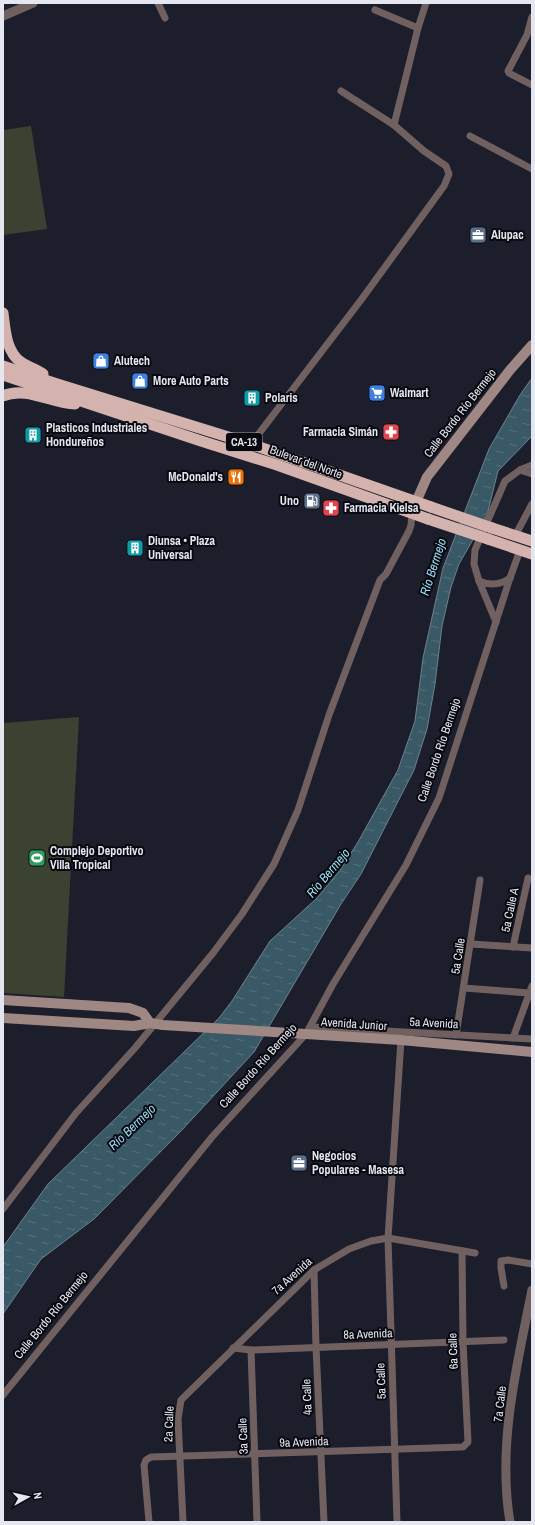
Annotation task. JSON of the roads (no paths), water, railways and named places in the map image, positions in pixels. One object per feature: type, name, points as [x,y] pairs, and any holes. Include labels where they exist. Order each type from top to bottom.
[{"type":"highway","points":[[3,313],[6,336],[11,351],[20,361],[41,372],[54,383]]},
{"type":"highway","name":"Bulevar del Norte","points":[[3,366],[251,444],[431,507],[490,533],[520,550],[532,554]]},
{"type":"highway","name":"Bulevar del Norte","points":[[3,374],[201,441],[277,464],[412,513],[490,533],[515,536],[532,541]]},
{"type":"highway","points":[[3,396],[8,394],[24,393],[69,404],[96,405]]},
{"type":"main road","name":"Calle Bordo Río Bermejo","points":[[416,502],[426,477],[510,370],[532,345]]},
{"type":"main road","points":[[3,1000],[128,1008],[143,1014],[156,1024]]},
{"type":"main road","name":"Avenida Junior","points":[[3,1018],[134,1026],[156,1024],[295,1033],[308,1030],[532,1052]]},
{"type":"street","points":[[3,16],[33,3]]},
{"type":"street","points":[[158,3],[165,18]]},
{"type":"street","points":[[394,124],[418,28],[426,3]]},
{"type":"street","points":[[375,10],[418,28]]},
{"type":"street","points":[[532,17],[527,35],[508,71],[509,73],[532,85]]},
{"type":"street","points":[[251,444],[361,300],[444,186],[449,174],[446,166],[424,151],[394,124],[341,91]]},
{"type":"street","points":[[470,136],[532,169]]},
{"type":"street","points":[[496,622],[479,581],[474,564],[475,550],[505,482],[520,470],[532,465]]},
{"type":"street","points":[[520,470],[532,474]]},
{"type":"street","points":[[515,536],[532,504]]},
{"type":"street","points":[[3,1209],[76,1113],[156,1024],[242,914],[274,864],[298,810],[329,715],[380,580],[386,574],[409,531],[412,513]]},
{"type":"street","name":"Calle Bordo Río Bermejo","points":[[3,1395],[212,1137],[308,1030],[333,984],[406,865],[439,798],[520,550]]},
{"type":"street","points":[[479,581],[495,585],[510,578]]},
{"type":"street","name":"5a Calle A","points":[[513,947],[528,878]]},
{"type":"street","name":"5a Calle","points":[[456,1035],[480,880]]},
{"type":"street","points":[[471,944],[532,948]]},
{"type":"street","points":[[464,988],[531,989],[513,1038]]},
{"type":"street","name":"5a Avenida","points":[[308,1030],[532,1039]]},
{"type":"street","name":"5a Calle","points":[[397,1522],[390,1344],[388,1238],[401,1040]]},
{"type":"street","name":"7a Avenida","points":[[232,1348],[314,1270],[349,1249],[372,1241],[388,1238],[475,1253]]},
{"type":"street","name":"6a Calle","points":[[462,1251],[463,1342],[468,1442],[463,1447]]},
{"type":"street","points":[[504,1286],[501,1261],[508,1260],[532,1264]]},
{"type":"street","name":"4a Calle","points":[[314,1270],[320,1452],[324,1522]]},
{"type":"street","name":"7a Calle","points":[[510,1522],[506,1501],[506,1462],[510,1414],[516,1370],[532,1290]]},
{"type":"street","name":"8a Avenida","points":[[232,1348],[251,1350],[504,1340]]},
{"type":"street","name":"2a Calle","points":[[183,1522],[178,1419],[181,1400],[232,1348]]},
{"type":"street","name":"3a Calle","points":[[251,1350],[256,1522]]},
{"type":"street","name":"9a Avenida","points":[[149,1522],[144,1465],[146,1460],[151,1457],[463,1447]]},
{"type":"water","name":"Río Bermejo","points":[[532,378],[532,436],[498,471],[487,515],[459,564],[451,587],[442,626],[435,684],[427,729],[414,770],[361,874],[341,904],[254,1052],[181,1131],[94,1219],[41,1259],[3,1314],[3,1247],[48,1184],[219,1018],[232,1001],[270,941],[317,898],[341,869],[358,842],[398,770],[415,721],[423,658],[443,568],[489,449],[520,395]]},
{"type":"place","name":"Alupac","points":[[478,235]]},
{"type":"place","name":"Alutech","points":[[101,361]]},
{"type":"place","name":"More Auto Parts","points":[[140,381]]},
{"type":"place","name":"Walmart","points":[[377,393]]},
{"type":"place","name":"Polaris","points":[[252,398]]},
{"type":"place","name":"Farmacia Simán","points":[[391,432]]},
{"type":"place","name":"Plasticos Industriales Hondureños","points":[[33,435]]},
{"type":"place","name":"McDonald's","points":[[236,477]]},
{"type":"place","name":"Uno","points":[[312,501]]},
{"type":"place","name":"Farmacia Kielsa","points":[[331,508]]},
{"type":"place","name":"Diunsa • Plaza Universal","points":[[135,548]]},
{"type":"place","name":"Complejo Deportivo Villa Tropical","points":[[37,858]]},
{"type":"place","name":"Negocios Populares - Masesa","points":[[299,1163]]}]
